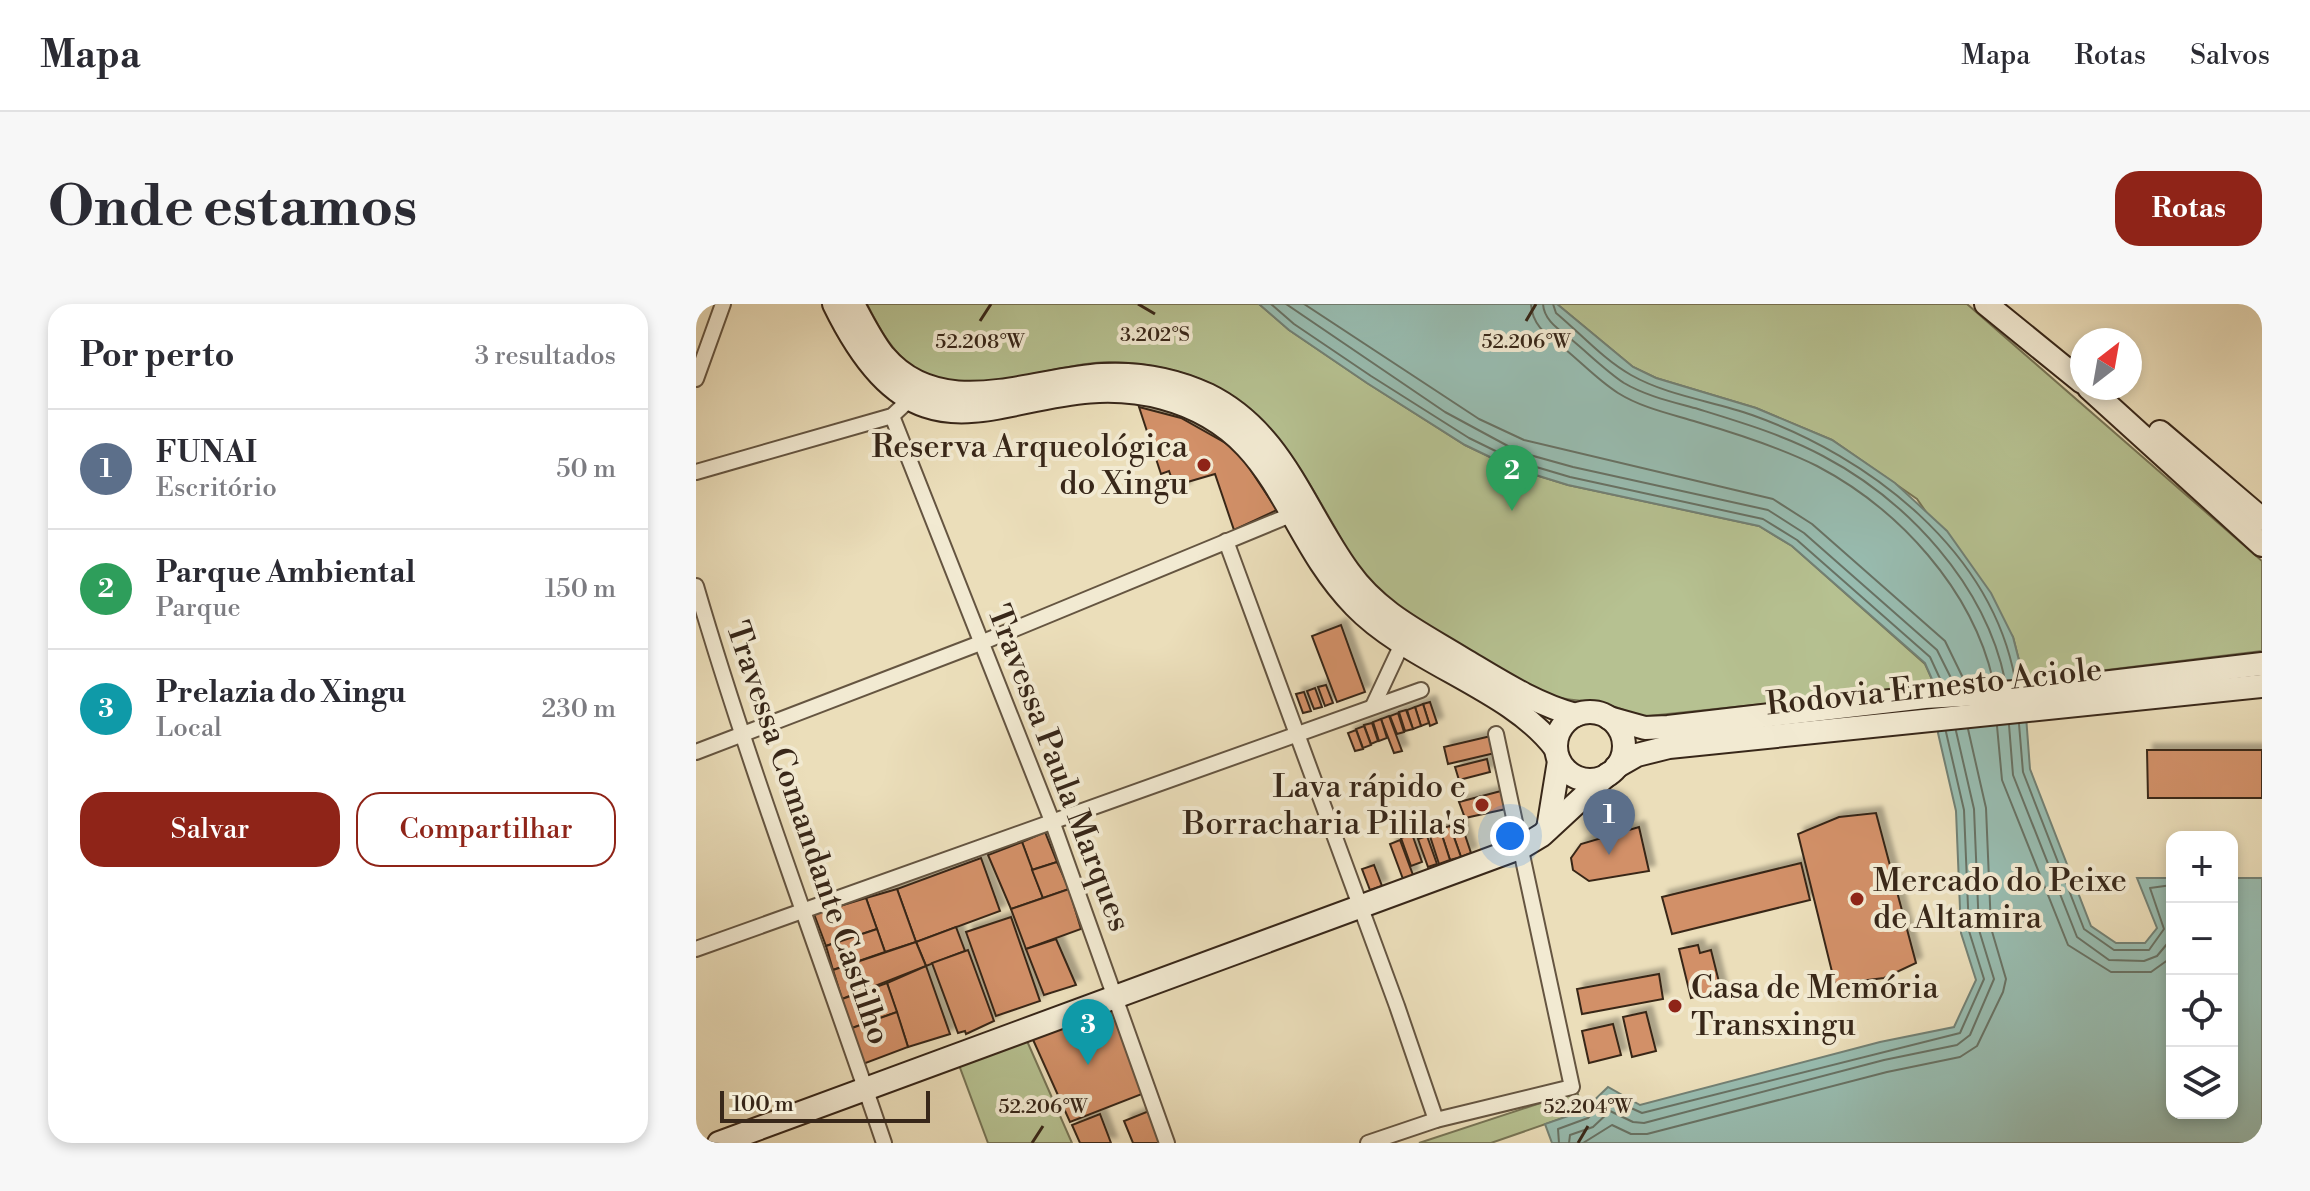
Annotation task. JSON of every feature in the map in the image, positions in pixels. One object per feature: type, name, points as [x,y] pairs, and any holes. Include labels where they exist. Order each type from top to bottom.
[{"type":"main road","points":[[834,304],[871,369],[900,409],[984,410],[1090,392],[1135,392],[1192,407],[1232,430],[1260,460],[1338,588],[1372,622],[1402,644],[1525,717],[1576,777],[1586,780],[1612,771]]},
{"type":"main road","points":[[853,304],[885,357],[907,376],[935,390],[960,394],[1000,391],[1090,376],[1133,375],[1181,384],[1210,396],[1244,418],[1272,446],[1294,477],[1335,553],[1371,600],[1407,627],[1505,685],[1555,709],[1576,715]]},
{"type":"main road","points":[[1986,304],[2070,372]]},
{"type":"main road","points":[[2005,304],[2070,355]]},
{"type":"main road","points":[[2102,400],[2262,545]]},
{"type":"main road","points":[[2124,400],[2262,519]]},
{"type":"main road","name":"Rodovia Ernesto Aciole","points":[[2036,700],[2262,664]]},
{"type":"main road","name":"Rodovia Ernesto Aciole","points":[[2036,700],[2262,686]]},
{"type":"main road","points":[[1927,708],[2036,700]]},
{"type":"main road","name":"Rodovia Ernesto Aciole","points":[[1609,718],[1645,728],[1927,708]]},
{"type":"main road","name":"Rodovia Ernesto Aciole","points":[[1612,771],[1637,755],[1669,747],[1927,708]]},
{"type":"main road","points":[[719,1143],[1522,847],[1548,829],[1612,771],[1624,747],[1622,736],[1609,718],[1587,712],[1576,715],[1560,729],[1548,829]]},
{"type":"street","points":[[696,379],[723,304]]},
{"type":"street","points":[[696,472],[900,409]]},
{"type":"street","name":"Travessa Paula Marques","points":[[900,409],[1167,1143]]},
{"type":"street","points":[[696,752],[983,642],[1293,514]]},
{"type":"street","points":[[1226,541],[1436,1120]]},
{"type":"street","name":"Travessa Comandante Castilho","points":[[696,586],[739,735],[805,910],[884,1143]]},
{"type":"street","points":[[1373,706],[1402,644]]},
{"type":"street","points":[[696,949],[1421,690]]},
{"type":"street","points":[[1368,1143],[1436,1120],[1572,1087],[1496,734]]},
{"type":"green space","points":[[867,304],[1259,304],[1289,330],[1367,383],[1465,445],[1513,468],[1568,485],[1759,526],[1792,546],[1925,664],[1935,686],[1639,717],[1601,703],[1542,694],[1423,624],[1380,591],[1355,562],[1309,483],[1279,440],[1262,420],[1219,388],[1172,370],[1119,362],[1086,364],[988,381],[940,379],[918,370],[894,349]]},
{"type":"green space","points":[[1557,304],[1967,304],[2070,394],[2070,400],[2077,400],[2262,561],[2262,651],[2033,679],[2023,676],[2013,637],[1917,499],[1832,440],[1756,408],[1656,378],[1633,367]]},
{"type":"green space","points":[[1027,1041],[1072,1143],[988,1143],[959,1065]]},
{"type":"green space","points":[[1577,1091],[1583,1111],[1491,1143],[1419,1143]]},
{"type":"water","points":[[1259,304],[1557,304],[1633,367],[1656,378],[1756,408],[1832,440],[1895,483],[1947,531],[1991,593],[2013,637],[2023,676],[2030,769],[2091,926],[2116,943],[2145,943],[2157,928],[2137,878],[2166,878],[2166,1119],[2238,1119],[2238,878],[2262,878],[2262,1143],[1552,1143],[1545,1124],[1583,1111],[1608,1087],[1640,1105],[1880,1042],[1954,1027],[1976,980],[1961,933],[1956,811],[1938,733],[1935,686],[1925,663],[1792,546],[1759,526],[1568,485],[1513,468],[1465,445],[1289,330]]},
{"type":"building","name":"Reserva Arqueológica do Xingu","points":[[1139,407],[1181,418],[1229,445],[1244,460],[1277,510],[1234,530],[1215,474],[1184,483],[1185,488],[1176,491],[1169,471],[1161,474]]},
{"type":"building","points":[[1341,625],[1365,692],[1337,702],[1312,636]]},
{"type":"building","points":[[1326,685],[1333,703],[1325,706],[1318,687]]},
{"type":"building","points":[[1315,688],[1322,707],[1314,709],[1307,691]]},
{"type":"building","points":[[1304,692],[1311,711],[1303,713],[1296,694]]},
{"type":"building","points":[[1430,702],[1437,723],[1430,726],[1423,704]]},
{"type":"building","points":[[1423,704],[1429,723],[1421,726],[1415,707]]},
{"type":"building","points":[[1415,707],[1421,726],[1413,729],[1407,710]]},
{"type":"building","points":[[1406,710],[1413,729],[1405,731],[1399,712]]},
{"type":"building","points":[[1398,713],[1404,732],[1397,734],[1390,716]]},
{"type":"building","points":[[1389,716],[1402,751],[1394,753],[1381,719]]},
{"type":"building","points":[[1381,719],[1387,738],[1379,741],[1373,722]]},
{"type":"building","points":[[1372,723],[1378,741],[1371,744],[1364,725]]},
{"type":"building","points":[[1364,726],[1371,745],[1363,748],[1356,729]]},
{"type":"building","points":[[1356,730],[1363,749],[1355,751],[1348,733]]},
{"type":"building","points":[[1491,736],[1495,753],[1448,764],[1444,747]]},
{"type":"building","points":[[2147,750],[2262,750],[2262,798],[2148,798]]},
{"type":"building","points":[[1487,759],[1490,772],[1459,780],[1455,767]]},
{"type":"building","name":"Lava rápido e Borracharia Pilila's","points":[[1501,791],[1506,809],[1465,818],[1459,802]]},
{"type":"building","name":"Mercado do Peixe de Altamira","points":[[1876,813],[1916,963],[1884,978],[1835,984],[1798,834],[1839,817]]},
{"type":"building","points":[[1461,823],[1471,853],[1461,857],[1450,826]]},
{"type":"building","points":[[1450,826],[1461,857],[1450,860],[1440,829]]},
{"type":"building","points":[[1639,827],[1649,871],[1589,881],[1573,870],[1571,858],[1581,844]]},
{"type":"building","points":[[1440,829],[1450,860],[1439,864],[1429,833]]},
{"type":"building","points":[[1045,832],[1057,862],[1032,870],[1022,842]]},
{"type":"building","points":[[1412,834],[1422,862],[1411,866],[1401,838]]},
{"type":"building","points":[[1427,836],[1437,864],[1428,867],[1418,839]]},
{"type":"building","points":[[1400,840],[1413,875],[1403,879],[1390,844]]},
{"type":"building","points":[[1022,842],[1043,898],[1011,909],[988,855]]},
{"type":"building","points":[[981,858],[1000,911],[916,942],[897,889]]},
{"type":"building","points":[[1057,862],[1069,889],[1043,898],[1032,870]]},
{"type":"building","points":[[1801,863],[1810,900],[1672,934],[1662,897]]},
{"type":"building","points":[[1374,865],[1382,886],[1370,890],[1362,869]]},
{"type":"building","points":[[897,889],[916,942],[885,952],[866,898]]},
{"type":"building","points":[[1069,889],[1081,929],[1026,949],[1011,909]]},
{"type":"building","points":[[866,898],[877,929],[826,946],[814,914]]},
{"type":"building","points":[[1011,917],[1040,1001],[996,1016],[966,932]]},
{"type":"building","points":[[956,927],[965,951],[926,966],[916,942]]},
{"type":"building","points":[[877,929],[885,952],[833,970],[826,946]]},
{"type":"building","points":[[1056,939],[1076,985],[1044,995],[1026,949]]},
{"type":"building","points":[[916,942],[926,966],[842,999],[833,970]]},
{"type":"building","points":[[1698,945],[1700,953],[1711,950],[1721,990],[1691,998],[1679,949]]},
{"type":"building","points":[[968,950],[994,1021],[966,1034],[965,1031],[958,1033],[932,963]]},
{"type":"building","points":[[926,966],[950,1034],[908,1047],[887,983]]},
{"type":"building","points":[[1659,974],[1663,999],[1582,1014],[1577,989]]},
{"type":"building","points":[[887,983],[897,1012],[852,1028],[842,999]]},
{"type":"building","points":[[1110,1003],[1142,1094],[1070,1122],[1030,1033]]},
{"type":"building","points":[[897,1012],[908,1047],[863,1064],[852,1028]]},
{"type":"building","points":[[1646,1012],[1656,1051],[1632,1057],[1623,1017]]},
{"type":"building","points":[[1613,1024],[1621,1055],[1589,1063],[1582,1031]]},
{"type":"building","points":[[1149,1111],[1161,1143],[1133,1143],[1124,1121]]},
{"type":"building","points":[[1100,1114],[1111,1143],[1080,1143],[1072,1125]]},
{"type":"place","name":"Reserva Arqueológica do Xingu","points":[[1204,465]]},
{"type":"place","name":"Parque Ambiental","points":[[1512,511]]},
{"type":"place","name":"Lava rápido e Borracharia Pilila's","points":[[1482,805]]},
{"type":"place","name":"FUNAI","points":[[1609,855]]},
{"type":"place","name":"Mercado do Peixe de Altamira","points":[[1857,899]]},
{"type":"place","name":"Casa de Memória Transxingu","points":[[1675,1006]]},
{"type":"place","name":"Prelazia do Xingu","points":[[1088,1065]]}]
